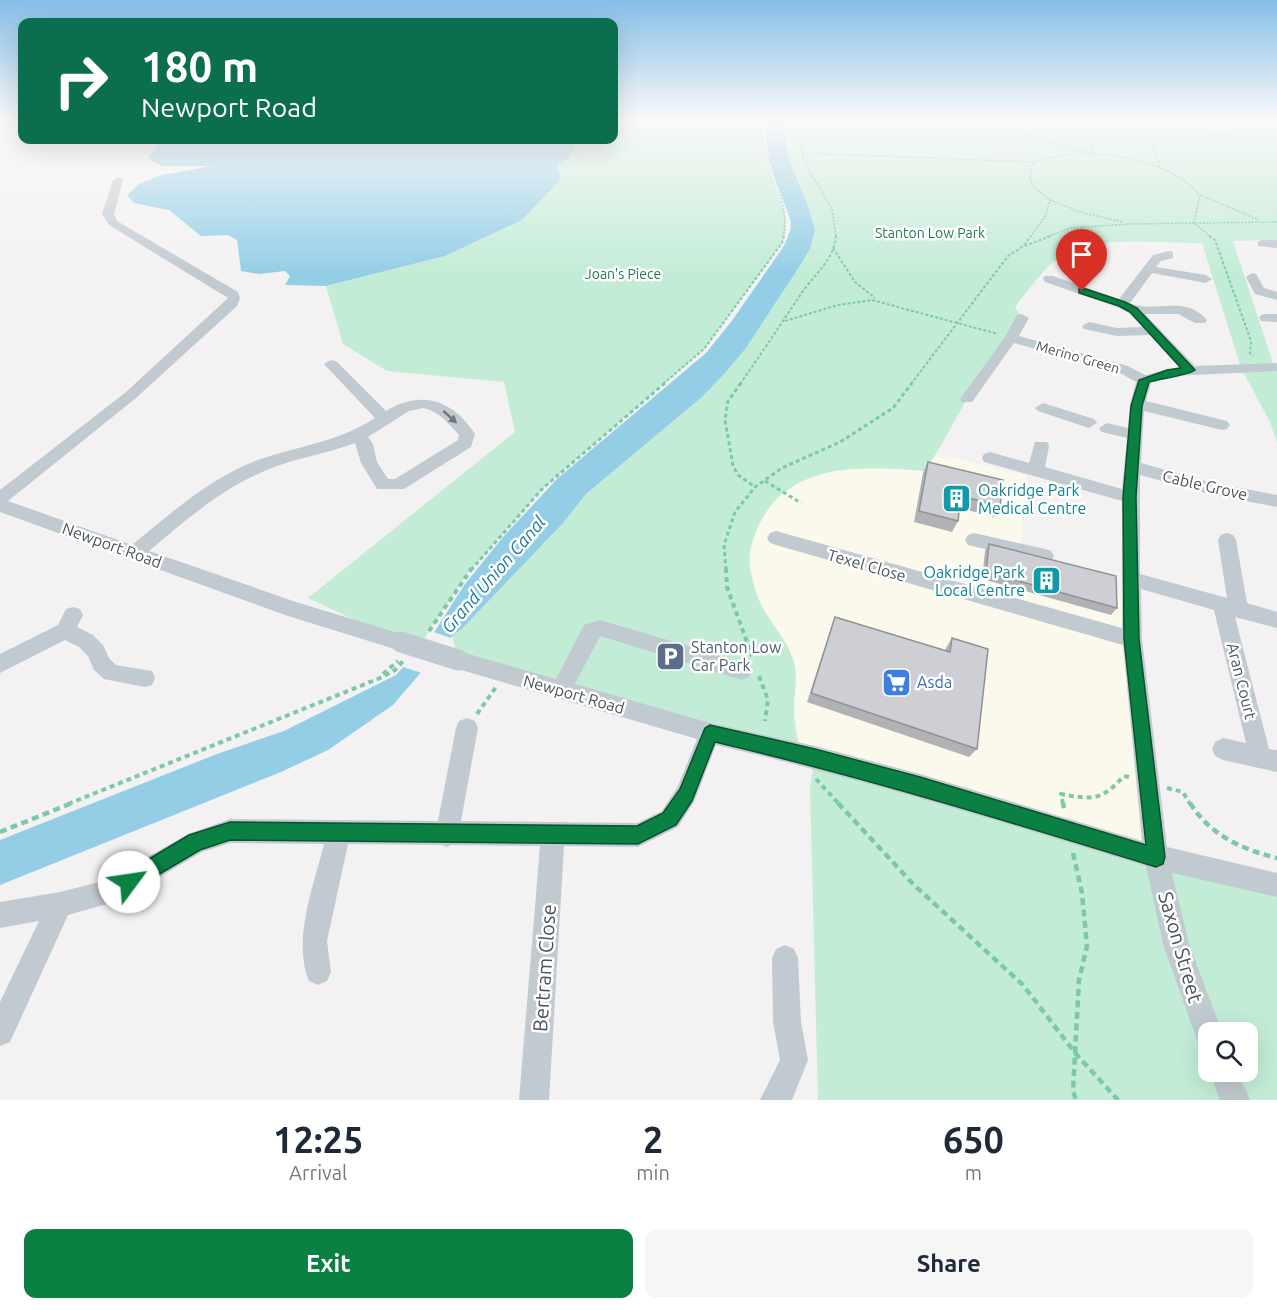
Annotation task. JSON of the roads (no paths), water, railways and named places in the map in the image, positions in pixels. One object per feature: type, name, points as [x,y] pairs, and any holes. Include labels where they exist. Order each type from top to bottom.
[{"type":"street","points":[[0,499],[131,395],[234,298],[233,295],[112,222],[108,214],[118,180]]},
{"type":"street","points":[[1262,244],[1277,244]]},
{"type":"street","points":[[1128,307],[1147,269],[1157,258],[1169,255]]},
{"type":"street","points":[[1147,269],[1206,279]]},
{"type":"street","points":[[1252,277],[1259,291],[1277,296]]},
{"type":"street","points":[[1049,279],[1128,307],[1173,309],[1193,314],[1200,320]]},
{"type":"street","points":[[1128,307],[1190,370]]},
{"type":"street","name":"Merino Green","points":[[967,399],[1011,338],[1022,318]]},
{"type":"street","points":[[1089,326],[1117,332],[1153,331]]},
{"type":"street","name":"Merino Green","points":[[1011,338],[1123,369],[1144,380]]},
{"type":"street","points":[[332,364],[391,416]]},
{"type":"street","points":[[1144,380],[1171,372],[1190,370],[1269,367]]},
{"type":"street","name":"Saxon Street","points":[[1144,380],[1137,404],[1130,497],[1132,639],[1156,857],[1176,944],[1204,1022]]},
{"type":"street","points":[[134,553],[242,473],[264,464],[358,436],[412,405],[432,404],[448,413],[467,434],[465,443],[398,485],[383,485],[369,463],[365,444],[358,436]]},
{"type":"street","points":[[1137,404],[1222,426]]},
{"type":"street","points":[[1043,408],[1089,423]]},
{"type":"street","points":[[1107,428],[1135,435]]},
{"type":"street","points":[[1036,471],[1041,446]]},
{"type":"street","points":[[990,458],[1130,497]]},
{"type":"street","name":"Cable Grove","points":[[1133,467],[1209,488],[1277,501]]},
{"type":"street","name":"Newport Road","points":[[0,505],[405,648],[459,660],[710,733],[815,757],[987,804],[1069,832],[1156,857],[1277,885]]},
{"type":"street","name":"Texel Close","points":[[776,538],[1132,639]]},
{"type":"street","points":[[974,540],[1045,555]]},
{"type":"street","name":"Aran Court","points":[[1227,540],[1231,608],[1269,758]]},
{"type":"street","points":[[1131,579],[1277,620]]},
{"type":"street","points":[[0,664],[69,623],[96,651],[101,664],[111,673],[145,678]]},
{"type":"street","points":[[561,691],[591,631],[600,628],[742,671]]},
{"type":"street","points":[[447,834],[467,728]]},
{"type":"street","points":[[0,915],[60,905],[112,891],[196,842],[230,831],[339,834],[638,835],[670,819],[686,794],[710,733]]},
{"type":"street","points":[[1223,749],[1269,758]]},
{"type":"street","points":[[318,972],[314,941],[339,834]]},
{"type":"street","name":"Bertram Close","points":[[534,1100],[553,836]]},
{"type":"street","points":[[0,1032],[60,905]]},
{"type":"street","points":[[775,1100],[782,1090],[794,1060],[787,1022],[785,958]]},
{"type":"street","points":[[1227,1082],[1234,1100]]},
{"type":"water","points":[[182,171],[559,171],[561,179],[522,220],[445,256],[326,286],[285,285],[290,276],[285,271],[259,274],[241,271],[237,240],[228,235],[201,236],[169,210],[134,203],[127,195],[139,184],[162,175]]},
{"type":"water","name":"Grand Union Canal","points":[[773,171],[794,171],[815,230],[810,249],[746,348],[702,397],[586,494],[563,523],[462,629],[452,636],[393,705],[328,750],[281,772],[0,885],[0,840],[217,754],[284,731],[396,675],[433,634],[465,584],[504,536],[557,479],[706,353],[731,322],[784,246],[791,222]]},
{"type":"place","name":"Oakridge Park Medical Centre","points":[[957,499]]},
{"type":"place","name":"Oakridge Park Local Centre","points":[[1046,581]]},
{"type":"place","name":"Stanton Low Car Park","points":[[670,656]]},
{"type":"place","name":"Asda","points":[[896,682]]},
{"type":"park label","name":"Stanton Low Park","points":[[930,233]]},
{"type":"park label","name":"Joan's Piece","points":[[623,274]]}]
